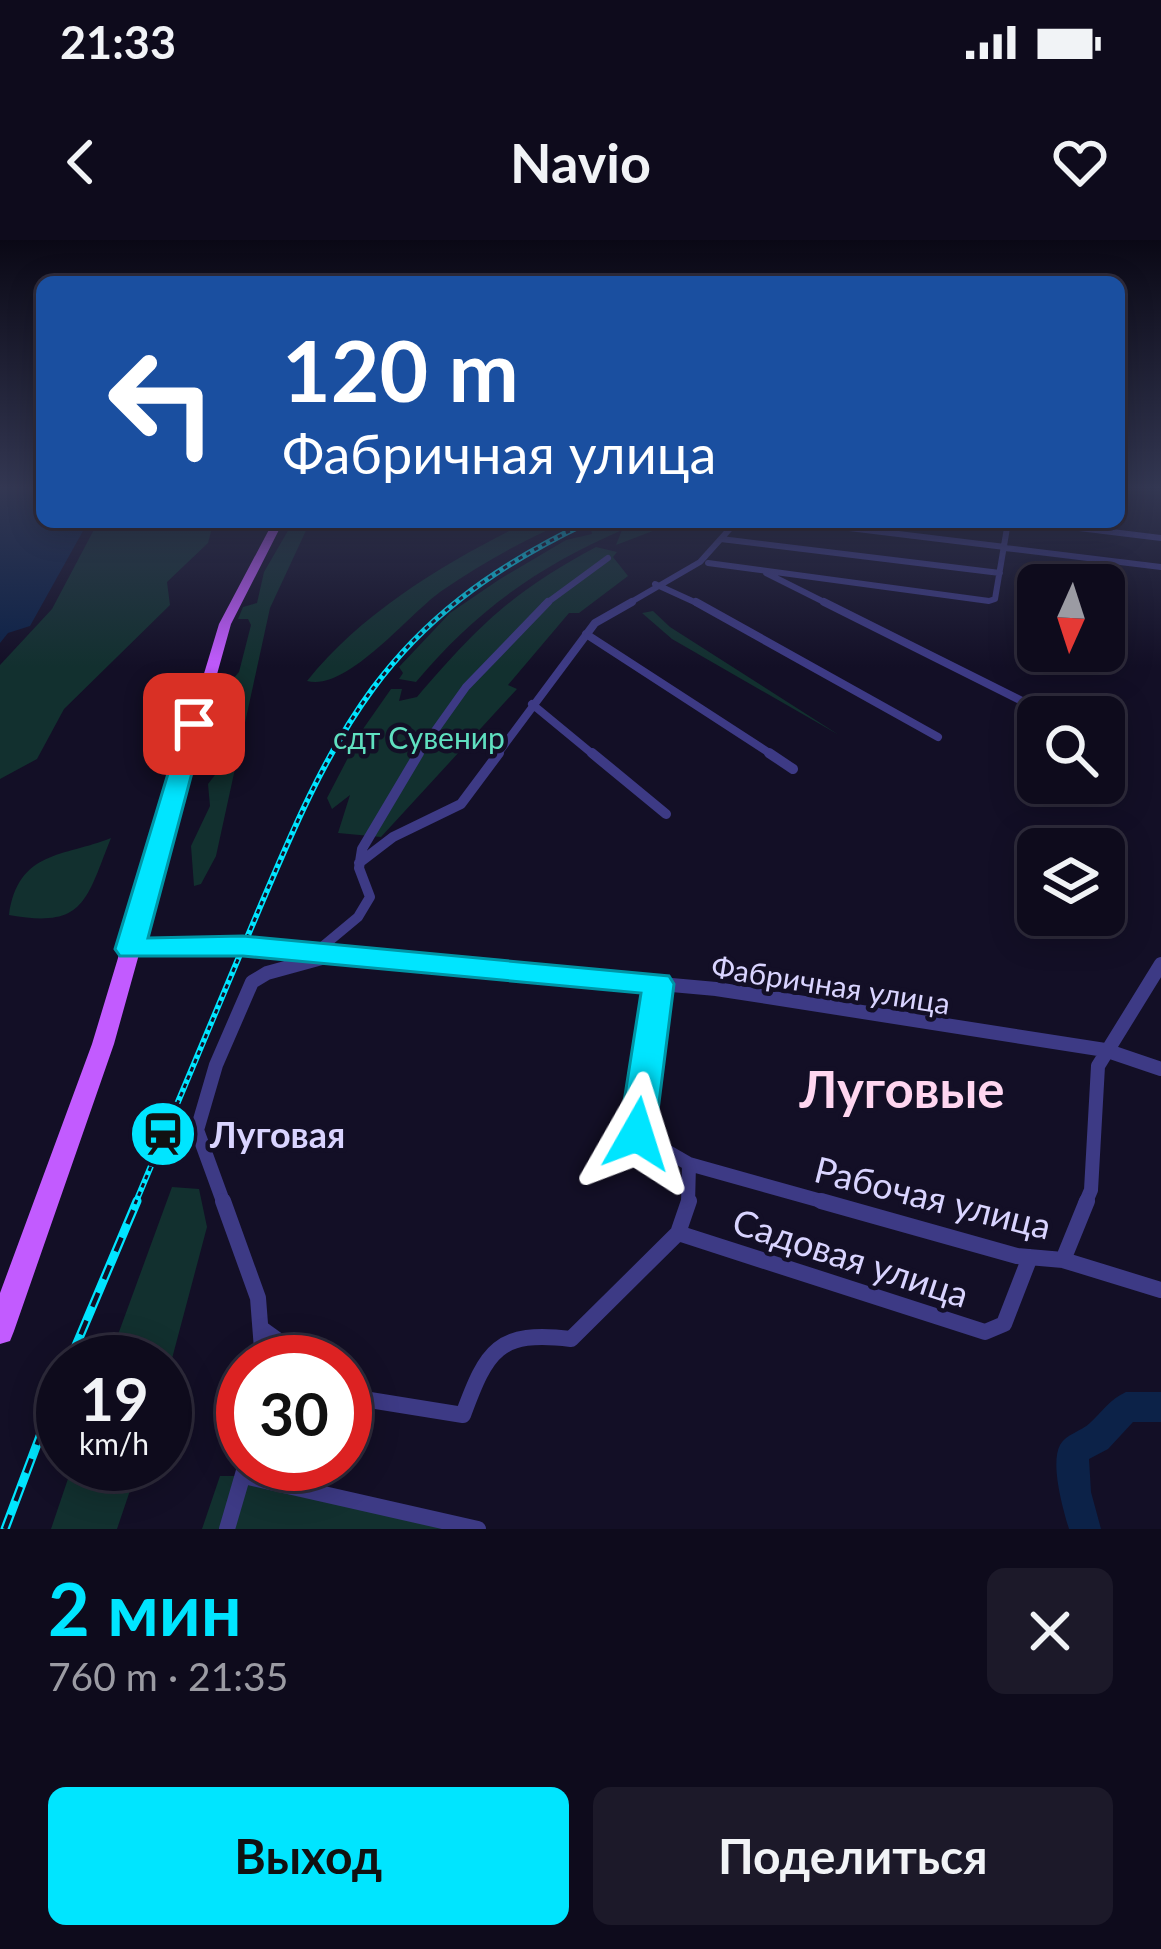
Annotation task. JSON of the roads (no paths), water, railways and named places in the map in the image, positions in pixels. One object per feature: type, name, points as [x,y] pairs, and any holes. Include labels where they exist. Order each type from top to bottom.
[{"type":"main road","points":[[0,1330],[93,1073],[225,624],[263,546]]},
{"type":"street","points":[[359,863],[393,837],[461,804],[586,634],[655,584],[700,562],[715,546]]},
{"type":"street","points":[[780,546],[1000,573]]},
{"type":"street","points":[[998,546],[1161,567]]},
{"type":"street","points":[[708,562],[995,599],[1005,547]]},
{"type":"street","points":[[314,953],[365,909],[370,897],[359,863],[362,849],[406,773],[496,650],[550,598],[608,558]]},
{"type":"street","points":[[757,569],[1017,699]]},
{"type":"street","points":[[655,584],[687,597],[938,736]]},
{"type":"street","points":[[586,634],[793,769]]},
{"type":"street","points":[[532,704],[667,814]]},
{"type":"street","name":"Фабричная улица","points":[[130,949],[238,946],[658,984],[1105,1050],[1161,1069]]},
{"type":"street","points":[[262,1335],[258,1298],[196,1130],[252,982],[332,954]]},
{"type":"street","points":[[1063,1260],[1091,1190],[1098,1066],[1161,964]]},
{"type":"street","name":"Рабочая улица","points":[[658,984],[637,1134],[689,1164],[1030,1257],[1063,1260],[1161,1290]]},
{"type":"street","points":[[372,1400],[464,1415],[483,1359],[496,1342],[531,1334],[571,1339],[678,1233],[689,1200],[689,1164]]},
{"type":"street","name":"Садовая улица","points":[[678,1233],[985,1332],[1004,1324],[1030,1257]]},
{"type":"street","points":[[262,1329],[270,1335]]},
{"type":"street","points":[[227,1529],[239,1491]]},
{"type":"street","points":[[328,1491],[478,1529]]},
{"type":"water","points":[[0,546],[75,546],[30,626],[8,633],[0,643]]},
{"type":"waterway","points":[[1085,1529],[1075,1492],[1073,1451],[1097,1438],[1126,1407],[1161,1407]]},
{"type":"railway","points":[[135,1204],[279,862],[339,741],[372,689],[412,643],[459,600],[543,546]]},
{"type":"railway","points":[[80,1335],[137,1201]]},
{"type":"railway","points":[[5,1529],[36,1447]]},
{"type":"place","name":"Луговая","points":[[163,1134]]},
{"type":"district","name":"Луговые","points":[[902,1088]]},
{"type":"park label","name":"сдт Сувенир","points":[[419,737]]}]
